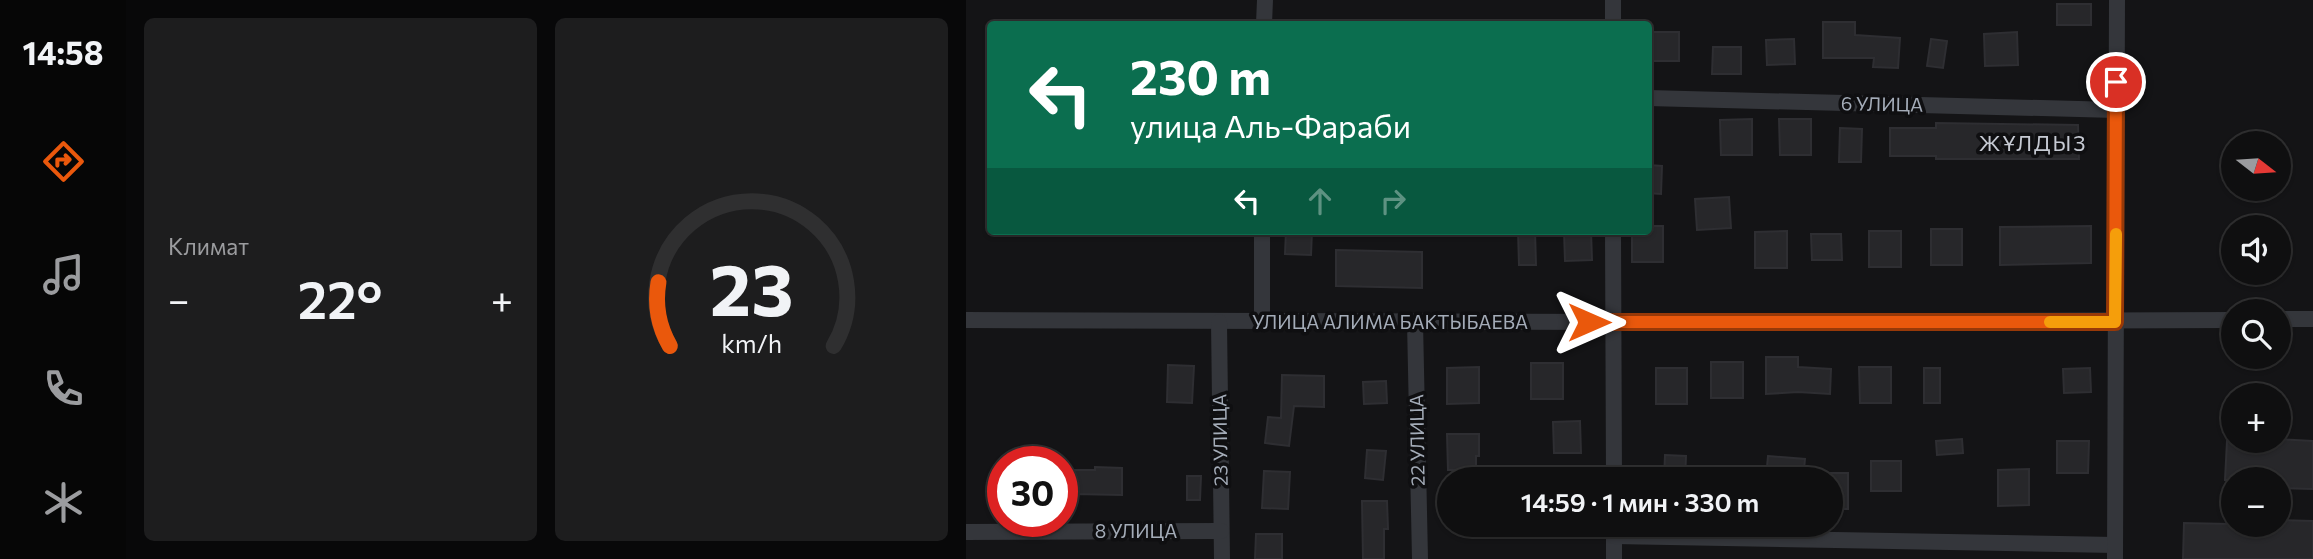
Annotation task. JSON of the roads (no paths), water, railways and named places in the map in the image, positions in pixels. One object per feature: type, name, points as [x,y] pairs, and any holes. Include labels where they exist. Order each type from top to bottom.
[{"type":"street","points":[[1264,21],[1265,0]]},
{"type":"street","points":[[1613,0],[1613,21]]},
{"type":"street","points":[[1757,537],[2115,552],[2117,0]]},
{"type":"street","name":"6 УЛИЦА","points":[[1652,98],[2116,110]]},
{"type":"street","points":[[1262,235],[1262,322]]},
{"type":"street","points":[[1614,235],[1614,467]]},
{"type":"street","points":[[2291,319],[2313,319]]},
{"type":"street","name":"УЛИЦА АЛИМА БАКТЫБАЕВА","points":[[966,320],[2221,320]]},
{"type":"street","name":"23 УЛИЦА","points":[[1219,322],[1222,559]]},
{"type":"street","name":"22 УЛИЦА","points":[[1415,322],[1420,559]]},
{"type":"street","name":"8 УЛИЦА","points":[[966,532],[1221,531]]},
{"type":"street","points":[[1614,537],[1614,559]]},
{"type":"district","name":"ЖҰЛДЫЗ","points":[[2033,144]]}]
